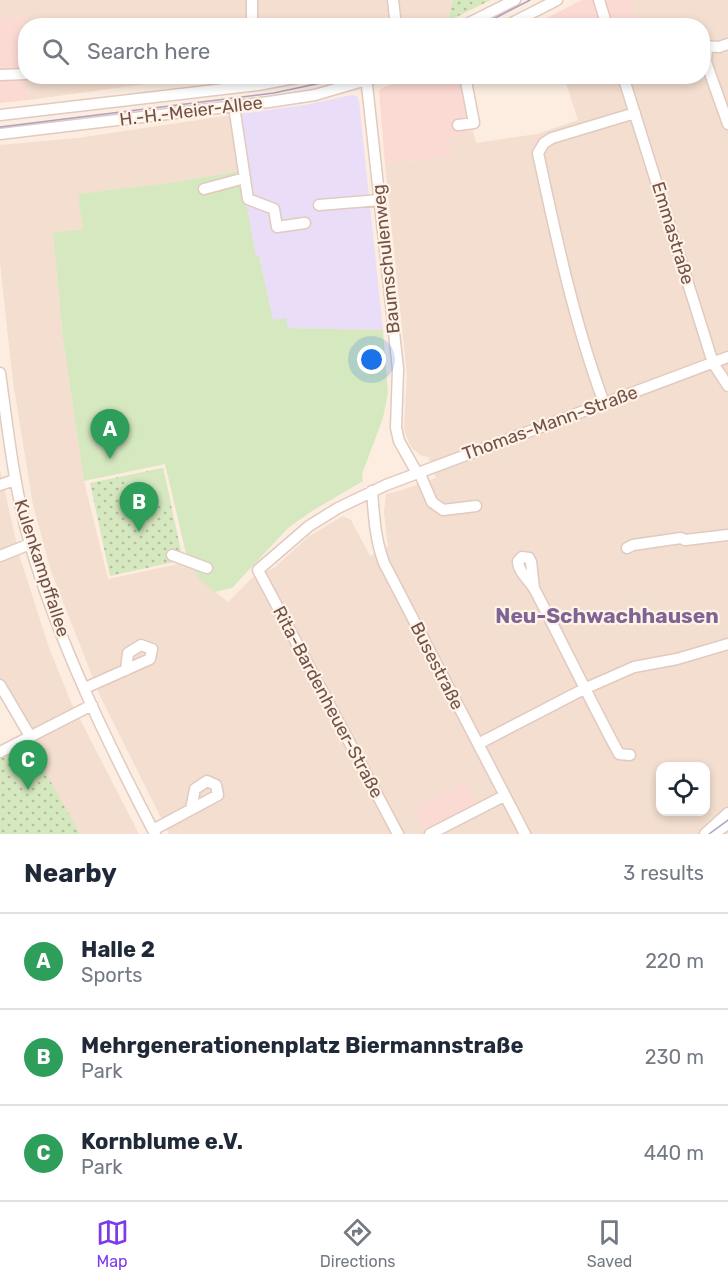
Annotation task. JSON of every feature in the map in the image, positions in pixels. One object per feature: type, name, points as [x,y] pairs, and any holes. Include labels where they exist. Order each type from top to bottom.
[{"type":"street","points":[[252,0],[252,18]]},
{"type":"street","points":[[393,0],[395,18]]},
{"type":"street","points":[[479,18],[515,0]]},
{"type":"street","points":[[522,18],[557,0]]},
{"type":"street","points":[[599,0],[605,18]]},
{"type":"street","points":[[710,47],[719,48],[728,44]]},
{"type":"street","points":[[0,75],[18,74]]},
{"type":"street","points":[[710,74],[728,123]]},
{"type":"street","name":"H.-H.-Meier-Allee","points":[[0,115],[234,84]]},
{"type":"street","points":[[257,84],[260,103]]},
{"type":"street","name":"H.-H.-Meier-Allee","points":[[0,134],[260,103],[315,94],[349,84]]},
{"type":"street","name":"Baumschulenweg","points":[[367,84],[398,369],[396,428],[399,441],[432,502],[443,510],[476,506]]},
{"type":"street","points":[[458,125],[474,123],[467,84]]},
{"type":"street","name":"Emmastraße","points":[[626,84],[713,363],[728,386]]},
{"type":"street","points":[[234,106],[248,199],[274,208],[277,227],[305,223]]},
{"type":"street","points":[[604,403],[589,363],[572,304],[538,153],[544,143],[552,138],[635,113]]},
{"type":"street","points":[[204,189],[245,178]]},
{"type":"street","points":[[319,205],[380,200]]},
{"type":"street","name":"Thomas-Mann-Straße","points":[[258,570],[309,526],[372,491],[728,357]]},
{"type":"street","name":"Kulenkampffallee","points":[[0,373],[3,415],[14,480],[30,544],[49,600],[92,705],[154,832],[191,809]]},
{"type":"street","points":[[0,485],[14,480]]},
{"type":"street","name":"Busestraße","points":[[372,491],[374,524],[384,563],[525,834]]},
{"type":"street","points":[[627,548],[633,545],[681,538],[685,540],[728,535]]},
{"type":"street","points":[[0,556],[30,544]]},
{"type":"street","points":[[172,555],[207,568]]},
{"type":"street","name":"Rita-Bardenheuer-Straße","points":[[258,570],[398,834]]},
{"type":"street","points":[[534,588],[619,754],[630,755]]},
{"type":"street","points":[[478,744],[584,689],[633,667],[677,659],[728,644]]},
{"type":"street","points":[[85,688],[126,670]]},
{"type":"street","points":[[0,685],[30,736]]},
{"type":"street","points":[[0,752],[92,705]]},
{"type":"street","points":[[430,834],[504,796]]},
{"type":"street","points":[[705,834],[728,813]]},
{"type":"street","points":[[713,834],[728,824]]},
{"type":"shaded area","points":[[0,0],[453,0],[449,18],[23,18],[23,16],[0,19]]},
{"type":"shaded area","points":[[582,0],[630,0],[636,18],[547,18]]},
{"type":"shaded area","points":[[630,0],[728,0],[728,834],[169,834],[100,696],[51,571],[33,505],[13,382],[0,263],[0,145],[78,138],[232,115],[240,171],[79,194],[83,229],[53,233],[63,339],[84,481],[108,579],[188,562],[199,579],[228,602],[253,577],[274,568],[308,537],[343,516],[351,520],[370,556],[388,546],[384,512],[386,494],[436,478],[428,457],[420,455],[413,449],[404,429],[407,375],[385,164],[451,156],[450,136],[473,131],[476,143],[537,134],[578,120],[566,84],[710,84],[710,18],[636,18]]},
{"type":"shaded area","points":[[23,16],[23,18],[18,18],[18,84],[27,84],[28,100],[0,103],[0,19]]},
{"type":"shaded area","points":[[27,84],[146,84],[28,100]]},
{"type":"shaded area","points":[[392,84],[464,84],[473,131],[450,136],[451,156],[385,164],[379,91]]},
{"type":"shaded area","points":[[352,95],[357,96],[359,101],[383,330],[288,328],[273,321],[259,256],[256,256],[242,187],[232,115],[305,105]]},
{"type":"shaded area","points":[[0,470],[19,554],[49,648],[71,702],[139,834],[80,834],[0,694]]},
{"type":"shaded area","points":[[465,782],[479,808],[427,834],[414,809]]},
{"type":"green space","points":[[453,0],[491,0],[454,18],[449,18]]},
{"type":"green space","points":[[240,171],[256,256],[259,256],[273,320],[286,318],[288,328],[383,330],[388,393],[383,418],[362,474],[363,481],[288,528],[232,588],[214,592],[199,579],[188,562],[165,464],[84,481],[63,339],[53,233],[83,229],[78,194]]},
{"type":"green space","points":[[163,468],[183,560],[110,576],[90,483]]},
{"type":"green space","points":[[163,468],[171,503],[131,512],[123,477]]},
{"type":"green space","points":[[24,734],[80,834],[0,834],[0,746]]},
{"type":"tram line","points":[[495,18],[530,0]]},
{"type":"tram line","points":[[0,127],[274,93],[316,84]]},
{"type":"tram line","points":[[709,834],[728,820]]},
{"type":"place","name":"Halle 2","points":[[110,459]]},
{"type":"place","name":"Mehrgenerationenplatz Biermannstraße","points":[[139,532]]},
{"type":"place","name":"Kornblume e.V.","points":[[28,790]]},
{"type":"district","name":"Neu-Schwachhausen","points":[[607,616]]}]
